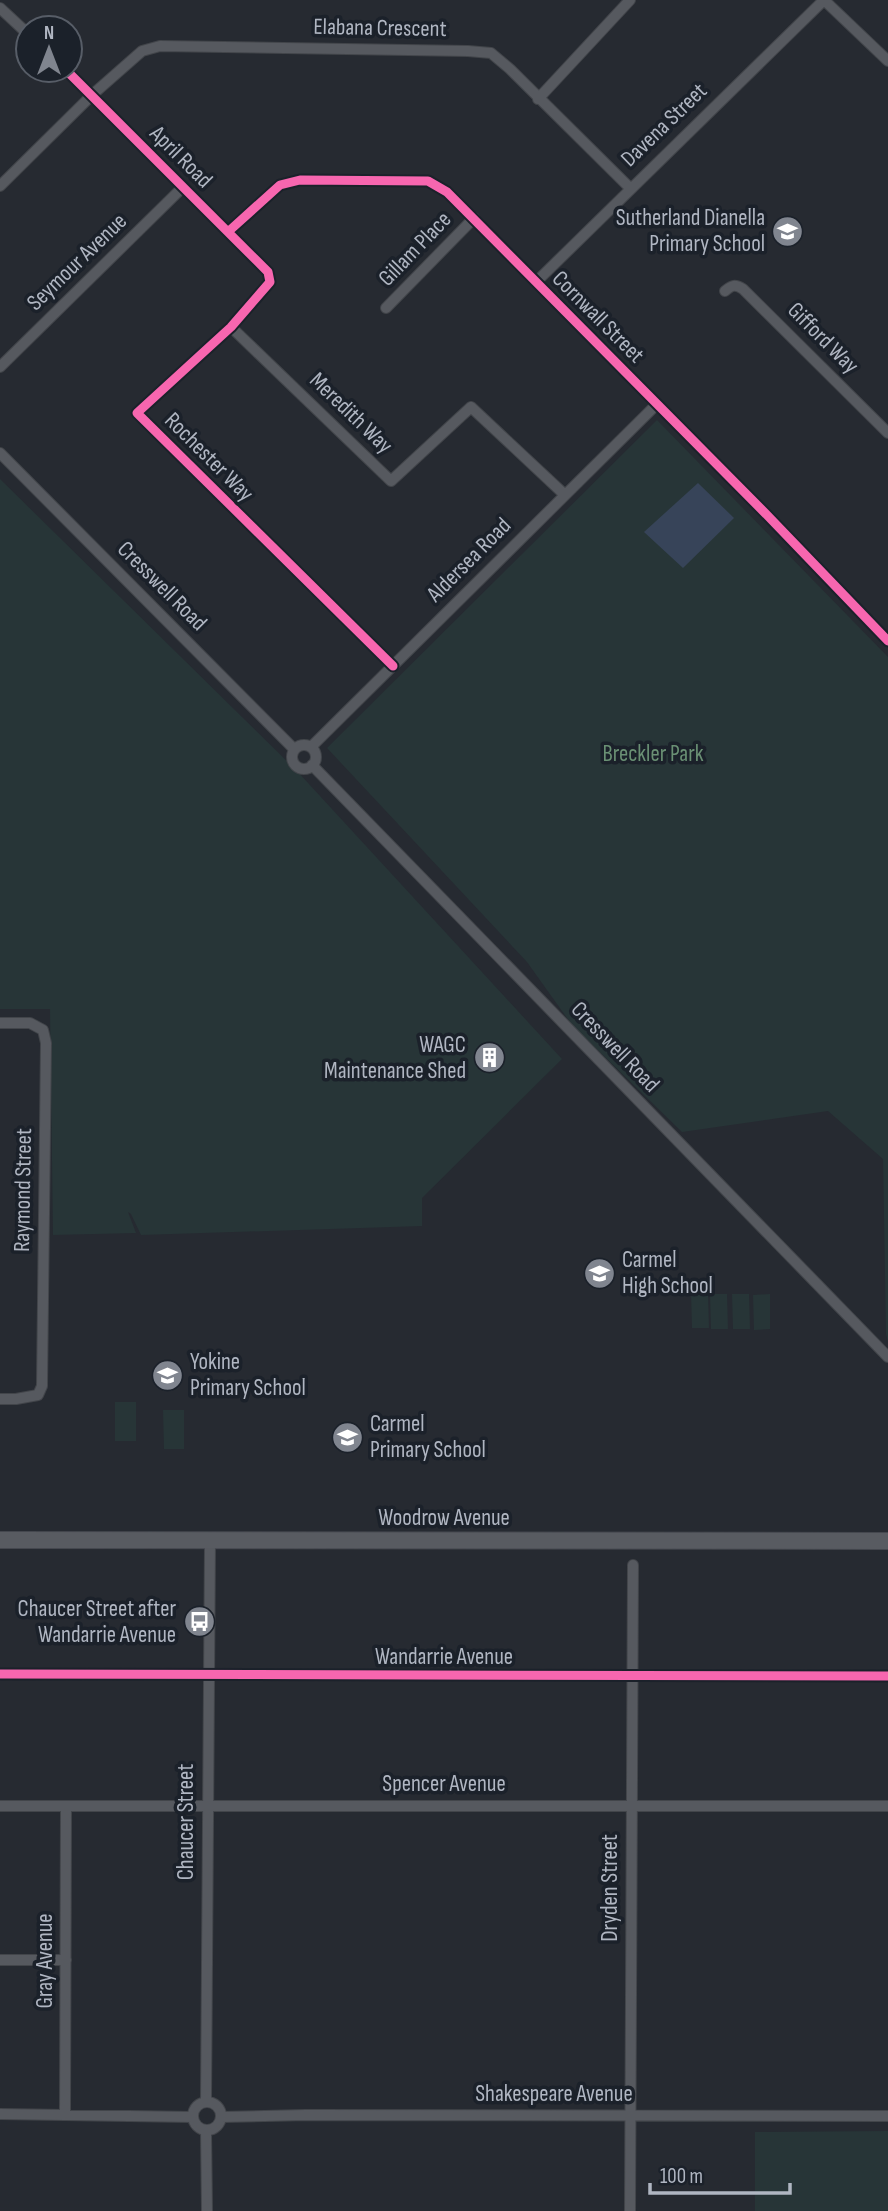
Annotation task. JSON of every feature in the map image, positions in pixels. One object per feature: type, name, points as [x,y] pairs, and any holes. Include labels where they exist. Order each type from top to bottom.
[{"type":"main road","name":"Woodrow Avenue","points":[[0,1540],[888,1541]]},
{"type":"street","points":[[538,99],[630,0]]},
{"type":"street","points":[[824,0],[888,61]]},
{"type":"street","name":"Davena Street","points":[[536,282],[824,0]]},
{"type":"street","points":[[0,8],[14,21]]},
{"type":"street","name":"Elabana Crescent","points":[[0,186],[92,95],[142,51],[160,46],[491,53],[630,188]]},
{"type":"street","name":"April Road","points":[[81,84],[268,272]]},
{"type":"street","name":"Cornwall Street","points":[[229,231],[281,185],[300,180],[428,181],[447,192],[888,641]]},
{"type":"street","name":"Seymour Avenue","points":[[0,367],[183,187]]},
{"type":"street","name":"Gillam Place","points":[[386,308],[474,218]]},
{"type":"street","name":"Rochester Way","points":[[268,272],[270,282],[231,327],[137,413],[393,666]]},
{"type":"street","name":"Gifford Way","points":[[725,291],[737,285],[743,289],[886,428]]},
{"type":"street","name":"Meredith Way","points":[[231,327],[391,481],[471,407],[565,495]]},
{"type":"street","name":"Aldersea Road","points":[[311,747],[657,404]]},
{"type":"street","name":"Cresswell Road","points":[[0,453],[294,749],[291,758],[296,766],[304,769],[313,765],[888,1357]]},
{"type":"street","points":[[294,749],[302,744],[311,747],[316,754],[313,765]]},
{"type":"street","name":"Raymond Street","points":[[0,1023],[30,1023],[43,1030],[46,1043],[42,1386],[38,1395],[0,1399]]},
{"type":"street","name":"Chaucer Street","points":[[206,2102],[210,1542]]},
{"type":"street","name":"Dryden Street","points":[[630,2211],[633,1565]]},
{"type":"street","name":"Wandarrie Avenue","points":[[0,1674],[888,1676]]},
{"type":"street","name":"Spencer Avenue","points":[[0,1806],[888,1806]]},
{"type":"street","name":"Gray Avenue","points":[[65,2115],[66,1807]]},
{"type":"street","points":[[0,1960],[66,1960]]},
{"type":"street","points":[[206,2102],[214,2104],[221,2117],[219,2124],[206,2130],[200,2129],[193,2117],[194,2110],[206,2102]]},
{"type":"street","points":[[0,2114],[193,2117]]},
{"type":"street","name":"Shakespeare Avenue","points":[[221,2117],[888,2116]]},
{"type":"street","points":[[206,2130],[207,2211]]},
{"type":"green space","name":"Breckler Park","points":[[657,420],[888,657],[888,1342],[883,1159],[828,1111],[682,1132],[572,1025],[527,962],[327,748]]},
{"type":"green space","points":[[0,479],[297,771],[562,1059],[422,1198],[422,1226],[141,1235],[128,1212],[136,1233],[53,1235],[50,1009],[0,1009]]},
{"type":"green space","points":[[691,1293],[708,1293],[709,1328],[692,1328]]},
{"type":"green space","points":[[710,1294],[727,1294],[728,1329],[711,1329]]},
{"type":"green space","points":[[732,1294],[749,1294],[750,1329],[733,1329]]},
{"type":"green space","points":[[770,1294],[770,1329],[754,1330],[753,1295]]},
{"type":"green space","points":[[115,1402],[136,1402],[136,1441],[115,1441]]},
{"type":"green space","points":[[163,1410],[184,1410],[184,1449],[164,1449]]},
{"type":"green space","points":[[888,2131],[888,2211],[755,2211],[755,2132]]},
{"type":"water","points":[[698,483],[734,518],[683,568],[644,532]]},
{"type":"cycle path","points":[[80,84],[268,272],[270,282],[231,327],[137,413],[393,666]]},
{"type":"cycle path","points":[[229,231],[280,185],[300,180],[428,181],[447,192],[888,641]]},
{"type":"cycle path","points":[[0,1674],[888,1676]]},
{"type":"place","name":"Sutherland Dianella Primary School","points":[[788,231]]},
{"type":"place","name":"WAGC Maintenance Shed","points":[[489,1058]]},
{"type":"place","name":"Carmel High School","points":[[599,1273]]},
{"type":"place","name":"Yokine Primary School","points":[[167,1375]]},
{"type":"place","name":"Carmel Primary School","points":[[347,1437]]},
{"type":"place","name":"Chaucer Street after Wandarrie Avenue","points":[[199,1622]]}]
